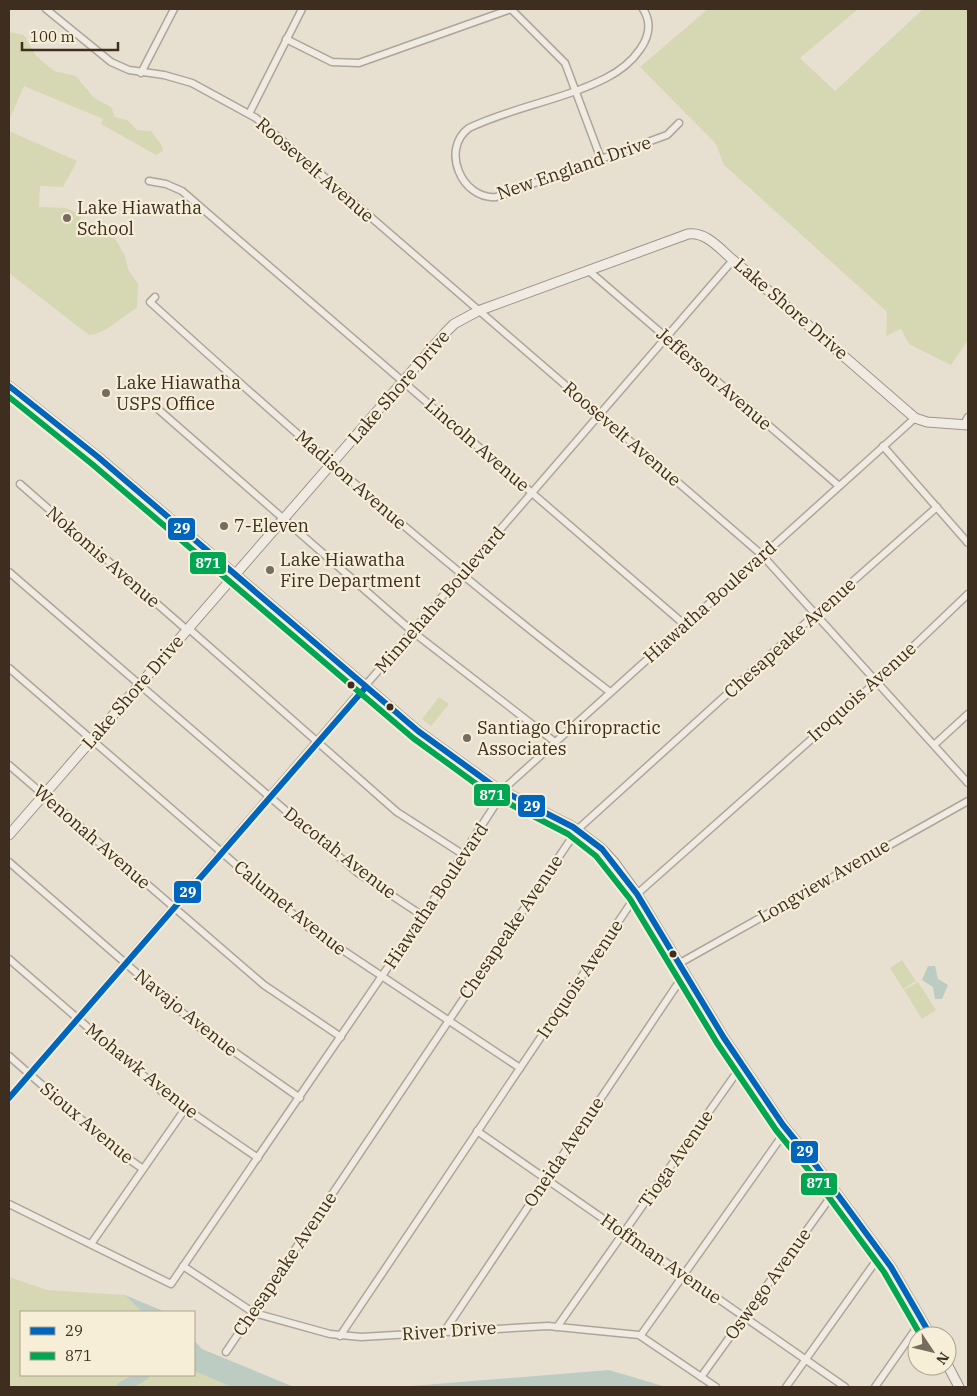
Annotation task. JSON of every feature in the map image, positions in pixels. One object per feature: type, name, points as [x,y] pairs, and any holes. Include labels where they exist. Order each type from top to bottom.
[{"type":"street","name":"Roosevelt Avenue","points":[[46,9],[111,62],[141,73],[192,83],[249,114],[762,555],[877,680],[968,783]]},
{"type":"street","points":[[55,16],[58,9]]},
{"type":"street","points":[[141,73],[174,9]]},
{"type":"street","points":[[249,114],[302,9]]},
{"type":"street","points":[[286,39],[332,62],[359,63],[511,9],[565,63],[601,159]]},
{"type":"street","name":"New England Drive","points":[[643,9],[649,31],[644,43],[633,57],[608,77],[466,130],[458,141],[455,154],[463,180],[475,193],[483,197],[496,197],[668,135],[679,123]]},
{"type":"street","name":"Lincoln Avenue","points":[[149,181],[166,184],[182,192],[685,625]]},
{"type":"street","name":"Lake Shore Drive","points":[[9,835],[449,328],[478,311],[692,233],[701,234],[915,418]]},
{"type":"street","name":"Minnehaha Boulevard","points":[[9,1098],[733,260]]},
{"type":"street","name":"Jefferson Avenue","points":[[589,271],[839,486]]},
{"type":"street","name":"Madison Avenue","points":[[155,297],[150,302],[331,464],[462,575],[610,692]]},
{"type":"street","points":[[9,386],[98,456],[366,687],[445,752],[504,793],[577,830],[594,842],[614,862],[637,894],[742,1065],[787,1129],[881,1254],[925,1326]]},
{"type":"street","points":[[159,410],[413,632],[555,742]]},
{"type":"street","points":[[915,418],[927,422],[967,422]]},
{"type":"street","name":"Hiawatha Boulevard","points":[[91,1244],[171,1284],[382,977],[464,855],[508,785],[915,418]]},
{"type":"street","points":[[883,446],[968,543]]},
{"type":"street","name":"Nokomis Avenue","points":[[20,484],[398,812],[464,855]]},
{"type":"street","name":"Chesapeake Avenue","points":[[226,1352],[577,830],[816,614],[937,508]]},
{"type":"street","name":"Dacotah Avenue","points":[[9,572],[358,873],[423,916]]},
{"type":"street","name":"Iroquois Avenue","points":[[340,1336],[637,894],[877,680],[968,594]]},
{"type":"street","name":"Calumet Avenue","points":[[9,668],[308,927],[520,1068]]},
{"type":"street","points":[[934,745],[968,714]]},
{"type":"street","name":"Wenonah Avenue","points":[[9,765],[264,985],[341,1037]]},
{"type":"street","name":"Longview Avenue","points":[[680,963],[968,801]]},
{"type":"street","name":"Navajo Avenue","points":[[9,862],[198,1027],[300,1098]]},
{"type":"street","name":"Mohawk Avenue","points":[[9,959],[166,1096],[258,1158]]},
{"type":"street","name":"Oneida Avenue","points":[[444,1332],[685,973]]},
{"type":"street","name":"Sioux Avenue","points":[[9,1056],[116,1150],[143,1169]]},
{"type":"street","name":"Tioga Avenue","points":[[557,1326],[742,1065]]},
{"type":"street","points":[[9,1204],[91,1244],[185,1109]]},
{"type":"street","points":[[641,1335],[787,1129]]},
{"type":"street","name":"Hoffman Avenue","points":[[477,1131],[845,1387]]},
{"type":"street","name":"Oswego Avenue","points":[[702,1377],[834,1191]]},
{"type":"street","points":[[786,1387],[881,1254]]},
{"type":"street","name":"River Drive","points":[[183,1266],[253,1312],[340,1336],[361,1337],[557,1326],[641,1335],[716,1387]]},
{"type":"street","points":[[875,1387],[922,1320]]},
{"type":"green space","points":[[708,9],[858,9],[800,58],[835,91],[923,9],[968,9],[968,340],[951,365],[909,344],[901,329],[886,336],[887,312],[724,165],[716,144],[640,67]]},
{"type":"green space","points":[[9,32],[24,35],[36,56],[54,71],[76,76],[94,98],[111,107],[115,117],[127,120],[137,130],[151,131],[162,146],[163,151],[156,155],[101,124],[103,119],[24,86],[9,120]]},
{"type":"green space","points":[[9,131],[77,161],[63,187],[40,186],[39,207],[66,208],[82,215],[78,226],[112,233],[125,256],[128,269],[138,284],[137,308],[96,334],[89,335],[9,273]]},
{"type":"green space","points":[[439,697],[449,704],[431,726],[422,719]]},
{"type":"green space","points":[[902,960],[916,981],[903,989],[890,968]]},
{"type":"green space","points":[[918,982],[936,1010],[922,1019],[904,990]]},
{"type":"green space","points":[[9,1277],[47,1290],[125,1295],[141,1311],[20,1311],[20,1376],[195,1376],[195,1371],[232,1387],[9,1387]]},
{"type":"shaded area","points":[[928,966],[935,966],[938,979],[948,985],[942,999],[935,999],[933,987],[922,980]]},
{"type":"shaded area","points":[[125,1295],[163,1311],[141,1311]]},
{"type":"shaded area","points":[[195,1341],[202,1349],[294,1387],[232,1387],[195,1371]]},
{"type":"shaded area","points":[[609,1370],[666,1387],[406,1387],[411,1386]]},
{"type":"waterway","points":[[122,1387],[142,1376]]},
{"type":"transit line","name":"29","points":[[9,386],[98,457],[418,731],[495,787],[573,827],[602,849],[637,894],[724,1038],[783,1125],[818,1168],[891,1267],[925,1326]]},
{"type":"transit line","name":"871","points":[[9,397],[92,464],[413,738],[490,794],[568,834],[596,856],[630,899],[717,1043],[776,1130],[811,1173],[884,1272],[915,1326]]},
{"type":"transit line","name":"29","points":[[9,1098],[366,687]]},
{"type":"place","name":"Lake Hiawatha School","points":[[67,218]]},
{"type":"place","name":"Lake Hiawatha USPS Office","points":[[106,393]]},
{"type":"place","name":"7-Eleven","points":[[224,526]]},
{"type":"place","name":"Lake Hiawatha Fire Department","points":[[270,570]]},
{"type":"place","name":"Santiago Chiropractic Associates","points":[[467,738]]}]
